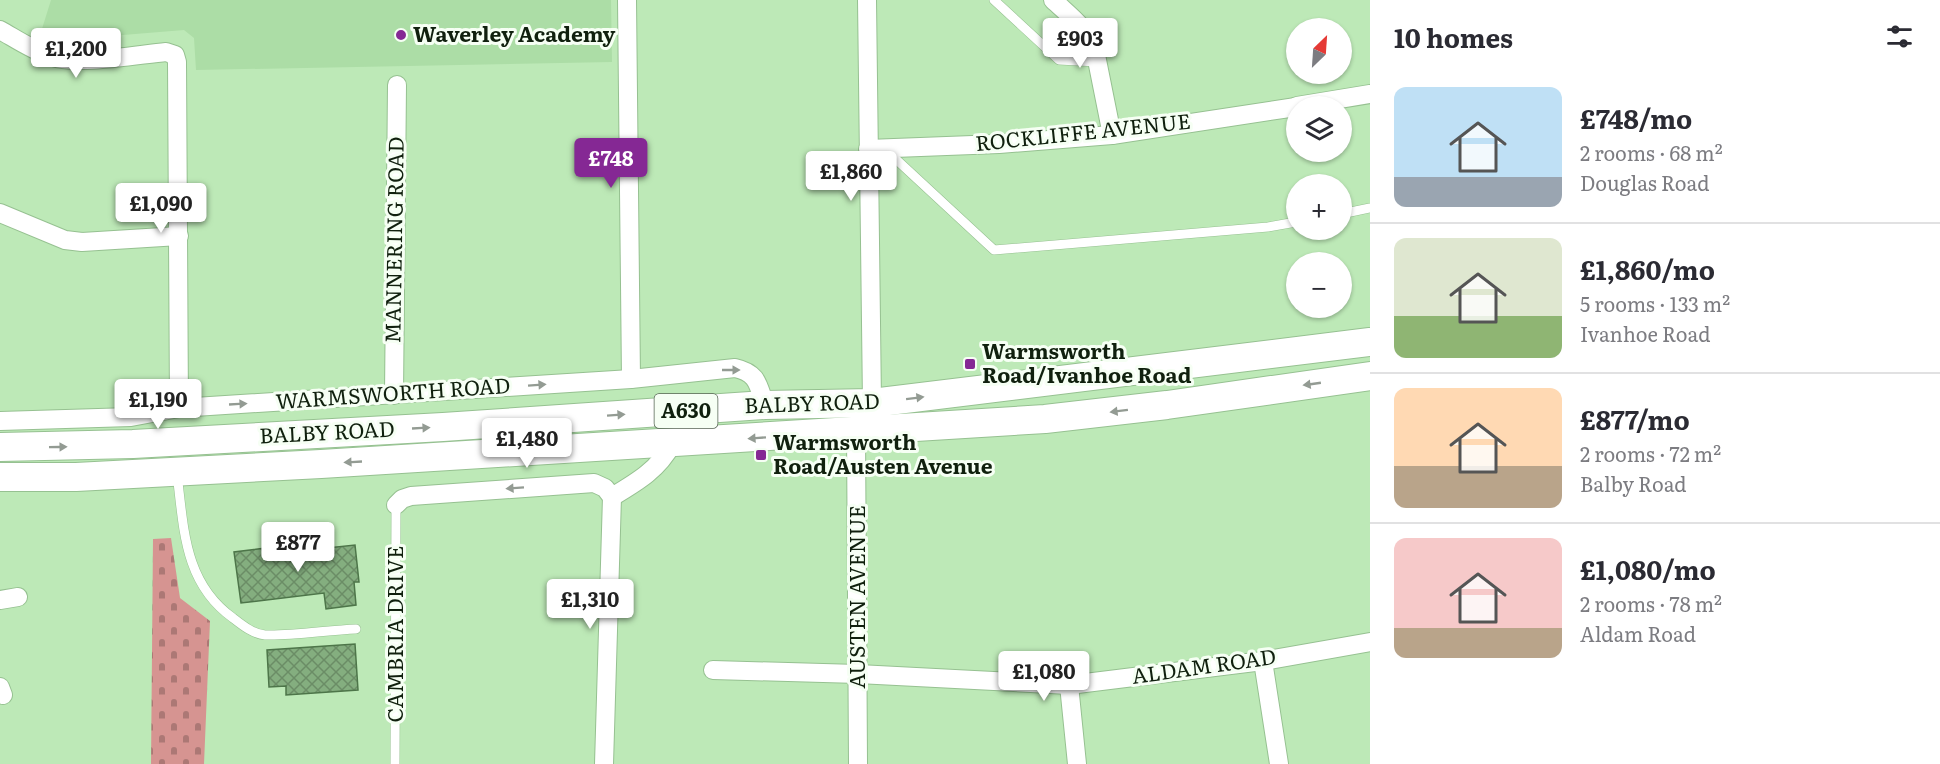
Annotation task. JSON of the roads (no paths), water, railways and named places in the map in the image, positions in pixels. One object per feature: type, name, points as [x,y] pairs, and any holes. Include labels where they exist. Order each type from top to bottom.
[{"type":"main road","name":"BALBY ROAD","points":[[0,447],[145,444],[765,405],[872,403],[1370,342]]},
{"type":"main road","name":"BALBY ROAD","points":[[0,477],[76,477],[672,444],[1045,419],[1167,405],[1370,375]]},
{"type":"street","points":[[627,0],[631,379]]},
{"type":"street","points":[[867,0],[876,148],[872,403]]},
{"type":"street","points":[[1053,0],[1084,28],[1092,41],[1112,135]]},
{"type":"street","points":[[0,30],[32,49],[51,57],[71,61],[166,52],[175,56],[177,62],[179,236],[179,408]]},
{"type":"street","name":"MANNERING ROAD","points":[[394,395],[397,85]]},
{"type":"street","name":"ROCKLIFFE AVENUE","points":[[1352,97],[1370,94]]},
{"type":"street","name":"ROCKLIFFE AVENUE","points":[[876,148],[999,144],[1112,135],[1286,109]]},
{"type":"street","points":[[0,213],[65,240],[82,242],[179,236]]},
{"type":"street","name":"WARMSWORTH ROAD","points":[[0,421],[131,417],[179,408],[631,379],[735,368],[746,370],[754,377],[765,405]]},
{"type":"street","name":"AUSTEN AVENUE","points":[[856,430],[858,764]]},
{"type":"street","points":[[612,497],[651,471],[664,459],[672,444]]},
{"type":"street","points":[[396,505],[402,499],[411,496],[594,483],[605,488],[612,497],[604,764]]},
{"type":"street","name":"ALDAM ROAD","points":[[713,670],[858,674],[1069,685],[1263,661],[1370,642]]},
{"type":"street","points":[[1263,661],[1279,764]]},
{"type":"street","points":[[1069,685],[1077,764]]},
{"type":"lane","points":[[994,0],[1059,60],[1097,62]]},
{"type":"lane","points":[[876,148],[994,250],[1286,224]]},
{"type":"lane","points":[[1352,212],[1370,208]]},
{"type":"lane","points":[[177,471],[191,560],[201,586],[222,610],[248,629],[263,635],[357,629]]},
{"type":"lane","name":"CAMBRIA DRIVE","points":[[395,764],[396,505]]},
{"type":"place","name":"Waverley Academy","points":[[401,35]]},
{"type":"place","name":"Warmsworth Road/Ivanhoe Road","points":[[970,364]]},
{"type":"place","name":"Warmsworth Road/Austen Avenue","points":[[761,455]]}]
